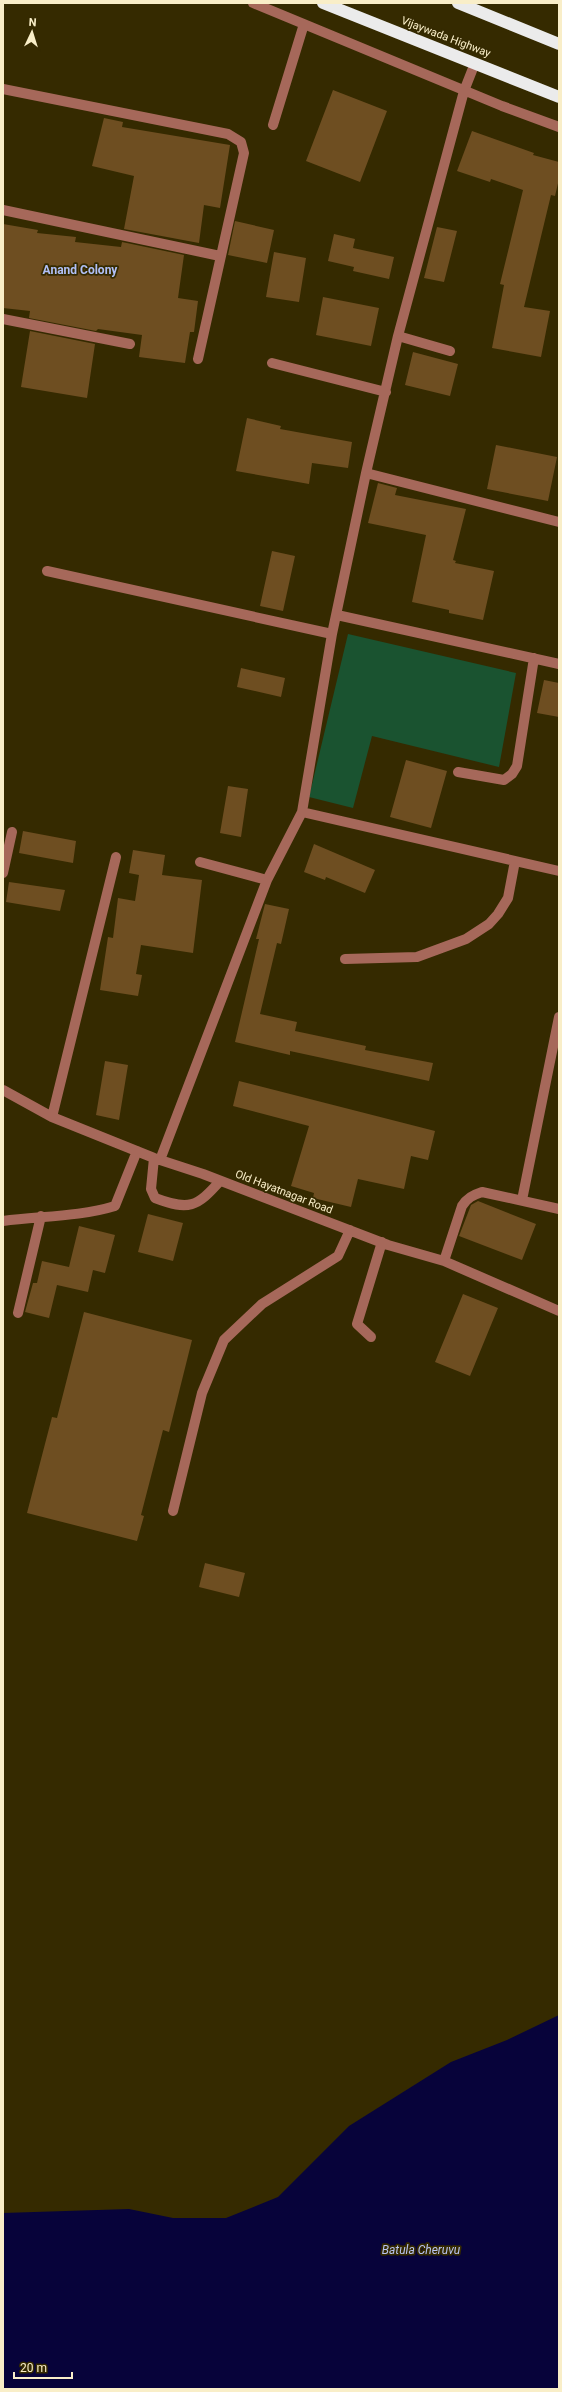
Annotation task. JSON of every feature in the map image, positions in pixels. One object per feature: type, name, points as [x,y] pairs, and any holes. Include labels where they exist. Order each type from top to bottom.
[{"type":"highway","name":"Vijaywada Highway","points":[[323,3],[475,62],[559,97]]},
{"type":"highway","points":[[458,3],[559,44]]},
{"type":"street","points":[[253,3],[464,91],[559,127]]},
{"type":"street","points":[[273,125],[304,24]]},
{"type":"street","points":[[220,1181],[205,1199],[195,1205],[182,1206],[169,1204],[155,1198],[151,1189],[157,1159],[268,880],[302,812],[332,634],[366,473],[398,336],[464,91],[475,62]]},
{"type":"street","points":[[3,89],[228,134],[241,142],[244,153],[198,360]]},
{"type":"street","points":[[3,210],[220,256]]},
{"type":"street","points":[[3,319],[130,344]]},
{"type":"street","points":[[398,336],[450,351]]},
{"type":"street","points":[[272,363],[386,392]]},
{"type":"street","points":[[366,473],[559,522]]},
{"type":"street","points":[[46,571],[332,634]]},
{"type":"street","points":[[337,615],[559,664]]},
{"type":"street","points":[[458,772],[504,780],[512,774],[517,766],[534,658]]},
{"type":"street","points":[[302,812],[559,871]]},
{"type":"street","points":[[3,873],[12,832]]},
{"type":"street","points":[[52,1117],[116,857]]},
{"type":"street","points":[[345,959],[417,957],[466,939],[489,924],[498,914],[508,898],[515,861]]},
{"type":"street","points":[[200,862],[268,880]]},
{"type":"street","points":[[522,1200],[556,1044],[559,1017]]},
{"type":"street","name":"Old Hayatnagar Road","points":[[3,1090],[52,1117],[157,1159],[382,1242],[444,1261],[559,1311]]},
{"type":"street","points":[[3,1221],[42,1216],[89,1213],[115,1206],[137,1151]]},
{"type":"street","points":[[444,1261],[462,1206],[467,1199],[482,1192],[559,1208]]},
{"type":"street","points":[[18,1313],[42,1216]]},
{"type":"street","points":[[173,1511],[202,1393],[224,1340],[262,1304],[338,1256],[350,1230]]},
{"type":"street","points":[[371,1337],[357,1324],[382,1242]]},
{"type":"green space","points":[[348,634],[516,673],[499,767],[372,736],[353,808],[309,797]]},
{"type":"water","name":"Batula Cheruvu","points":[[559,2015],[559,2389],[3,2389],[3,2213],[129,2209],[173,2218],[226,2218],[278,2197],[349,2126],[451,2062],[507,2040]]},
{"type":"building","points":[[333,90],[387,111],[360,182],[306,161]]},
{"type":"building","points":[[104,118],[123,122],[122,127],[230,145],[220,208],[204,205],[199,243],[124,229],[134,176],[92,166]]},
{"type":"building","points":[[472,131],[534,153],[533,155],[559,162],[559,179],[555,196],[551,195],[524,307],[550,311],[541,357],[492,348],[504,285],[500,284],[523,190],[491,179],[490,182],[457,171]]},
{"type":"building","points":[[235,221],[274,230],[267,263],[228,255]]},
{"type":"building","points":[[3,224],[38,230],[37,233],[76,237],[75,242],[121,247],[122,242],[184,255],[178,298],[198,301],[194,332],[190,332],[185,363],[139,357],[142,335],[98,329],[96,331],[29,318],[30,311],[3,308]]},
{"type":"building","points":[[437,227],[457,231],[444,282],[424,278]]},
{"type":"building","points":[[334,234],[355,239],[353,248],[394,257],[389,279],[353,271],[354,267],[328,261]]},
{"type":"building","points":[[274,252],[306,258],[299,302],[266,297]]},
{"type":"building","points":[[323,297],[379,308],[371,346],[316,335]]},
{"type":"building","points":[[30,331],[95,344],[87,398],[21,387]]},
{"type":"building","points":[[413,352],[458,364],[450,396],[405,385]]},
{"type":"building","points":[[247,418],[281,426],[280,429],[352,442],[348,468],[312,463],[309,484],[236,471]]},
{"type":"building","points":[[496,445],[557,457],[548,501],[487,489]]},
{"type":"building","points":[[378,483],[397,488],[395,495],[466,509],[453,560],[456,561],[455,563],[494,571],[483,620],[449,613],[449,610],[412,602],[426,535],[368,523]]},
{"type":"building","points":[[272,551],[295,556],[283,611],[260,606]]},
{"type":"building","points":[[241,668],[285,678],[281,697],[237,687]]},
{"type":"building","points":[[544,680],[559,683],[559,717],[537,713]]},
{"type":"building","points":[[406,760],[447,771],[431,828],[390,817]]},
{"type":"building","points":[[228,786],[248,789],[241,837],[220,833]]},
{"type":"building","points":[[23,831],[76,841],[73,863],[19,853]]},
{"type":"building","points":[[314,844],[375,870],[365,893],[326,877],[325,880],[304,872]]},
{"type":"building","points":[[133,850],[165,855],[162,875],[202,880],[193,953],[141,945],[136,974],[142,975],[138,996],[100,990],[108,937],[113,938],[118,898],[135,901],[139,875],[129,873]]},
{"type":"building","points":[[9,882],[65,890],[60,911],[6,902]]},
{"type":"building","points":[[265,904],[289,909],[281,944],[277,943],[260,1014],[297,1022],[295,1031],[366,1046],[365,1050],[433,1063],[429,1081],[290,1051],[290,1055],[235,1042],[259,939],[256,939]]},
{"type":"building","points":[[105,1061],[128,1065],[119,1120],[96,1115]]},
{"type":"building","points":[[239,1081],[435,1131],[428,1160],[411,1156],[404,1189],[358,1179],[351,1207],[313,1198],[314,1193],[291,1186],[309,1126],[233,1106]]},
{"type":"building","points":[[478,1201],[536,1224],[522,1260],[459,1236],[471,1205]]},
{"type":"building","points":[[148,1214],[183,1223],[173,1261],[138,1252]]},
{"type":"building","points":[[79,1226],[115,1235],[105,1273],[93,1270],[88,1292],[57,1285],[49,1318],[25,1312],[33,1283],[37,1283],[42,1261],[69,1267]]},
{"type":"building","points":[[463,1294],[498,1308],[470,1376],[435,1362]]},
{"type":"building","points":[[84,1312],[192,1340],[169,1432],[163,1430],[141,1515],[144,1516],[137,1541],[27,1513],[52,1417],[57,1418]]},
{"type":"building","points":[[205,1563],[245,1573],[239,1597],[199,1587]]},
{"type":"district","name":"Anand Colony","points":[[80,270]]}]
